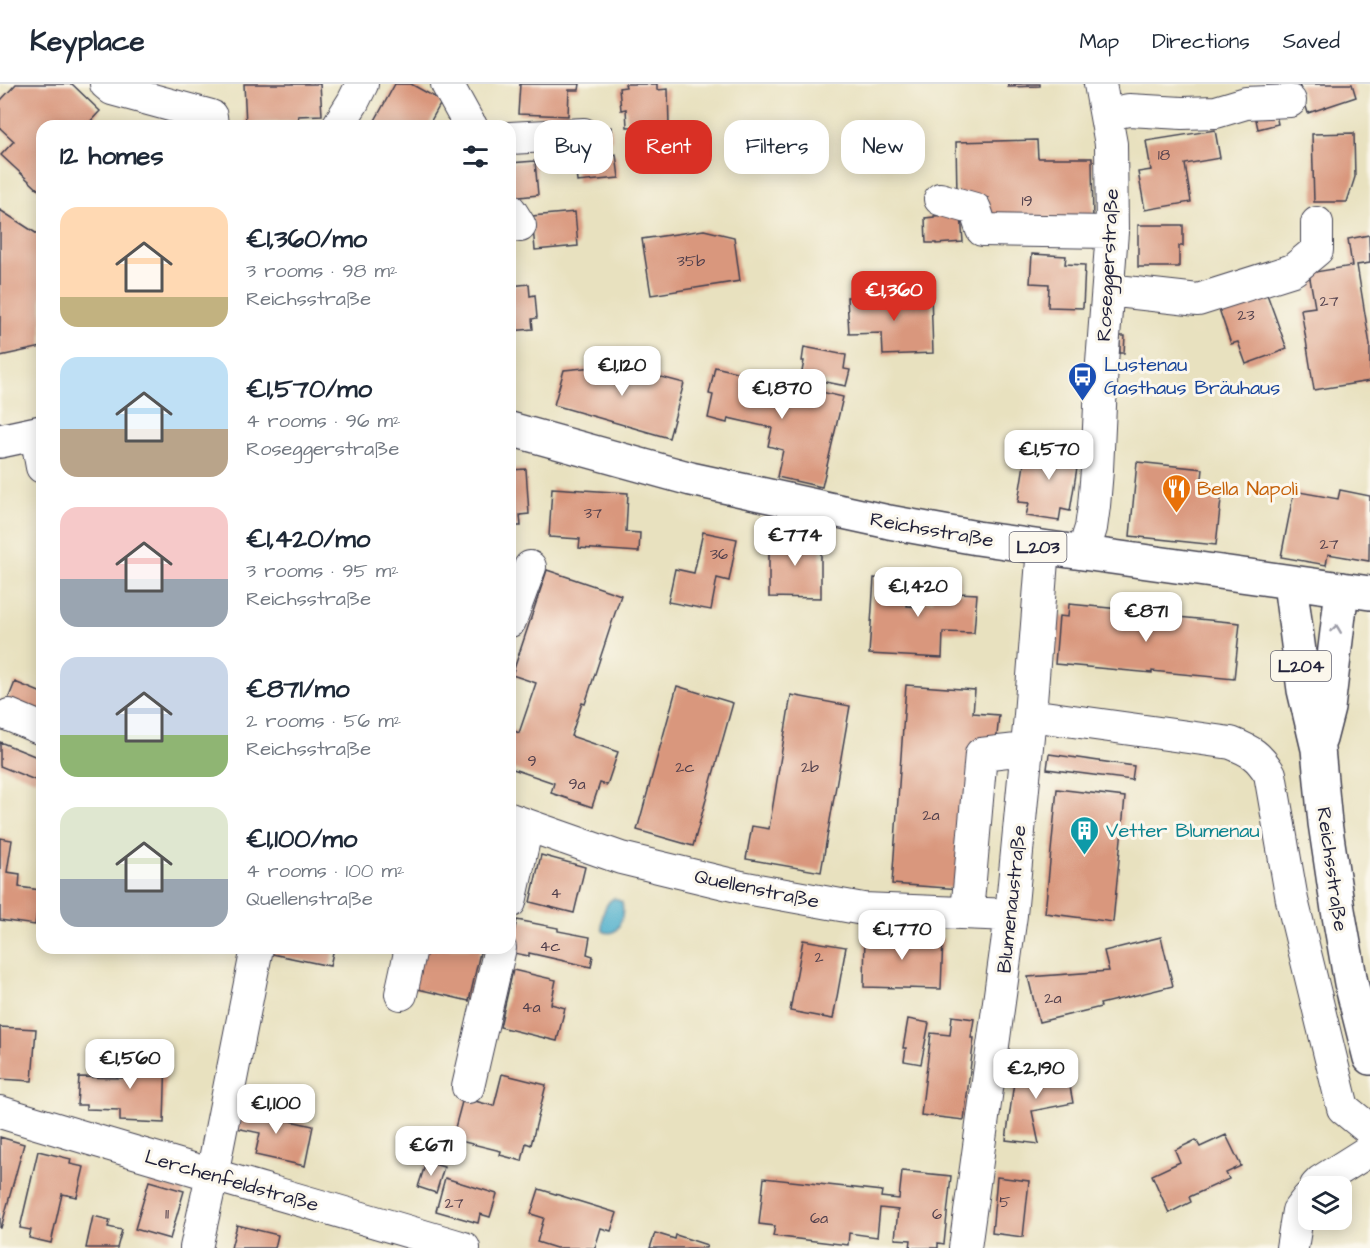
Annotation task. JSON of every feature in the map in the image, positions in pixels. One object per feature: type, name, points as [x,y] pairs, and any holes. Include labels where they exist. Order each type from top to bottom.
[{"type":"main road","name":"Reichsstraße","points":[[516,431],[691,479],[889,522],[976,538],[1356,591],[1318,749]]},
{"type":"main road","points":[[0,441],[36,434]]},
{"type":"main road","name":"Reichsstraße","points":[[1290,583],[1304,690],[1318,749],[1325,823],[1338,910],[1351,983],[1370,1058]]},
{"type":"street","points":[[106,84],[112,88],[211,116],[211,120]]},
{"type":"street","points":[[342,120],[362,84]]},
{"type":"street","points":[[447,84],[467,120]]},
{"type":"street","points":[[1103,99],[1129,110],[1182,113],[1216,112],[1246,103],[1290,101]]},
{"type":"street","name":"Roseggerstraße","points":[[1083,553],[1091,528],[1094,507],[1112,232],[1111,144],[1103,99]]},
{"type":"street","points":[[516,138],[534,137]]},
{"type":"street","points":[[940,199],[975,209],[982,230],[1112,232]]},
{"type":"street","points":[[1108,290],[1198,300],[1293,270],[1317,250],[1317,223]]},
{"type":"street","name":"Blumenaustraße","points":[[965,1248],[1011,915],[1043,547]]},
{"type":"street","points":[[516,605],[530,567]]},
{"type":"street","points":[[9,715],[36,726]]},
{"type":"street","points":[[1030,715],[1231,743],[1246,749],[1260,759],[1270,774],[1292,900],[1343,1107],[1370,1130]]},
{"type":"street","points":[[967,913],[981,754],[1026,749]]},
{"type":"street","points":[[516,849],[519,822]]},
{"type":"street","name":"Quellenstraße","points":[[519,822],[621,858],[741,886],[863,909],[1011,915]]},
{"type":"street","points":[[196,1248],[256,954]]},
{"type":"street","points":[[400,994],[410,954]]},
{"type":"street","points":[[468,1087],[499,954]]},
{"type":"street","name":"Lerchenfeldstraße","points":[[0,1112],[464,1248]]},
{"type":"street","points":[[1329,1176],[1370,1150]]},
{"type":"street","points":[[1292,1248],[1298,1211]]},
{"type":"water","points":[[614,898],[622,902],[623,913],[617,929],[609,933],[603,931],[603,917],[605,908]]},
{"type":"building","points":[[16,84],[72,84],[100,111],[92,120],[36,120],[36,187],[1,155],[14,141],[0,128],[0,101]]},
{"type":"building","points":[[244,84],[320,84],[322,115],[298,116],[299,120],[246,120]]},
{"type":"building","points":[[395,84],[411,84],[442,101],[431,120],[375,120]]},
{"type":"building","points":[[520,84],[580,84],[579,90],[569,90],[568,116],[518,114]]},
{"type":"building","points":[[625,84],[657,84],[657,90],[668,89],[669,120],[627,120],[626,109],[621,110],[619,88],[626,87]]},
{"type":"building","points":[[1008,84],[1040,84],[1040,86],[1008,87]]},
{"type":"building","points":[[1299,84],[1352,84],[1356,97],[1308,113]]},
{"type":"building","points":[[1275,110],[1278,124],[1258,129],[1255,115]]},
{"type":"building","points":[[1215,130],[1220,158],[1185,164],[1191,202],[1145,210],[1138,172],[1151,170],[1146,141]]},
{"type":"building","points":[[1354,133],[1355,177],[1347,202],[1314,202],[1312,134]]},
{"type":"building","points":[[1037,140],[1038,158],[1092,158],[1093,225],[986,214],[988,198],[957,194],[956,142]]},
{"type":"building","points":[[613,154],[616,154],[619,178],[577,182],[576,174],[613,174]]},
{"type":"building","points":[[534,161],[538,195],[516,197],[516,163]]},
{"type":"building","points":[[0,210],[36,233],[36,348],[0,356]]},
{"type":"building","points":[[575,212],[578,246],[535,250],[532,216]]},
{"type":"building","points":[[961,214],[963,242],[926,243],[925,218]]},
{"type":"building","points":[[1138,225],[1183,225],[1183,246],[1179,246],[1179,267],[1138,267]]},
{"type":"building","points":[[704,230],[734,237],[740,281],[651,295],[642,239]]},
{"type":"building","points":[[1369,235],[1370,263],[1357,265],[1370,345],[1370,381],[1314,390],[1301,309],[1315,307],[1309,273],[1352,266],[1348,239]]},
{"type":"building","points":[[1032,254],[1066,256],[1065,264],[1085,265],[1083,308],[1048,307],[1049,284],[1030,283]]},
{"type":"building","points":[[529,284],[530,296],[535,295],[537,318],[532,319],[533,329],[516,330],[516,285]]},
{"type":"building","points":[[1264,286],[1287,349],[1246,364],[1238,342],[1231,344],[1217,303]]},
{"type":"building","points":[[931,294],[933,353],[883,355],[882,333],[849,334],[847,297]]},
{"type":"building","points":[[1120,336],[1125,336],[1124,353],[1120,353]]},
{"type":"building","points":[[804,347],[846,355],[844,369],[850,370],[846,386],[801,377]]},
{"type":"building","points":[[615,365],[684,383],[669,438],[554,405],[564,370]]},
{"type":"building","points":[[715,367],[843,397],[822,487],[777,477],[783,450],[768,446],[772,428],[728,418],[727,423],[708,418],[713,395],[709,394]]},
{"type":"building","points":[[1040,442],[1080,449],[1070,511],[1061,509],[1059,521],[1026,516],[1029,503],[1018,502],[1025,458],[1037,460]]},
{"type":"building","name":"Bella Napoli","points":[[1137,462],[1203,469],[1201,488],[1222,490],[1216,545],[1130,536]]},
{"type":"building","points":[[526,469],[529,514],[520,515],[521,526],[516,526],[516,470]]},
{"type":"building","points":[[552,488],[628,493],[626,532],[640,533],[639,552],[579,548],[580,539],[549,537]]},
{"type":"building","points":[[1340,490],[1370,496],[1369,561],[1328,554],[1326,565],[1281,557],[1294,491],[1338,499]]},
{"type":"building","points":[[703,532],[737,539],[729,581],[717,578],[711,610],[668,602],[675,569],[694,573]]},
{"type":"building","points":[[769,537],[821,537],[821,598],[769,597]]},
{"type":"building","points":[[547,570],[621,595],[585,704],[582,703],[571,736],[618,752],[607,785],[600,783],[592,807],[551,793],[554,783],[516,770],[516,732],[519,733],[536,683],[516,676],[516,663]]},
{"type":"building","points":[[934,577],[960,579],[959,593],[977,594],[974,633],[943,632],[942,658],[869,654],[874,578],[909,580],[907,606],[923,607],[924,601],[933,601]]},
{"type":"building","points":[[1069,604],[1140,611],[1139,618],[1157,619],[1157,615],[1240,623],[1234,679],[1055,664],[1059,616],[1068,617]]},
{"type":"building","points":[[15,682],[36,691],[36,714],[7,702]]},
{"type":"building","points":[[906,685],[975,690],[973,713],[999,715],[996,745],[961,889],[892,884]]},
{"type":"building","points":[[677,686],[733,703],[693,846],[637,830]]},
{"type":"building","points":[[791,695],[850,706],[821,872],[746,859],[752,826],[769,829]]},
{"type":"building","points":[[0,742],[36,757],[35,780],[0,766]]},
{"type":"building","points":[[1049,754],[1134,766],[1132,780],[1047,769]]},
{"type":"building","name":"Vetter Blumenau","points":[[1057,789],[1125,797],[1113,922],[1045,913]]},
{"type":"building","points":[[0,838],[12,840],[7,872],[20,874],[19,887],[36,889],[36,918],[35,925],[0,920]]},
{"type":"building","points":[[541,855],[585,867],[574,913],[530,902]]},
{"type":"building","points":[[517,920],[590,937],[587,954],[593,956],[591,967],[529,953],[529,956],[516,953]]},
{"type":"building","points":[[865,930],[898,931],[898,937],[943,938],[941,989],[864,987]]},
{"type":"building","points":[[1161,937],[1173,986],[1039,1022],[1028,977],[1109,971],[1104,951]]},
{"type":"building","points":[[803,940],[846,947],[833,1019],[790,1011]]},
{"type":"building","points":[[272,954],[333,954],[330,966]]},
{"type":"building","points":[[417,954],[480,954],[469,1001],[409,987]]},
{"type":"building","points":[[513,970],[556,980],[551,1004],[565,1008],[557,1041],[500,1027]]},
{"type":"building","points":[[952,1016],[974,1019],[971,1038],[974,1038],[964,1120],[921,1115],[931,1033],[950,1035]]},
{"type":"building","points":[[908,1019],[929,1023],[921,1064],[904,1061],[906,1048],[903,1048]]},
{"type":"building","points":[[0,1027],[36,1029],[32,1081],[0,1079]]},
{"type":"building","points":[[123,1053],[166,1055],[164,1123],[120,1121],[120,1110],[86,1109],[86,1105],[77,1105],[79,1077],[122,1078]]},
{"type":"building","points":[[1066,1065],[1073,1103],[1032,1111],[1039,1144],[1006,1140],[1015,1075]]},
{"type":"building","points":[[502,1074],[546,1085],[531,1145],[526,1143],[522,1161],[500,1155],[501,1151],[452,1139],[463,1098],[494,1106]]},
{"type":"building","points":[[242,1103],[270,1109],[268,1116],[313,1126],[305,1166],[255,1155],[260,1133],[236,1128]]},
{"type":"building","points":[[1226,1135],[1241,1166],[1226,1173],[1229,1179],[1189,1197],[1191,1202],[1169,1213],[1152,1175],[1180,1162],[1175,1150],[1196,1140],[1200,1147]]},
{"type":"building","points":[[0,1137],[24,1144],[1,1228],[0,1228]]},
{"type":"building","points":[[38,1151],[71,1159],[70,1164],[84,1167],[77,1197],[62,1194],[51,1243],[29,1238],[31,1230],[20,1228]]},
{"type":"building","points":[[426,1162],[444,1167],[436,1193],[418,1187]]},
{"type":"building","points":[[902,1171],[951,1176],[944,1244],[938,1243],[938,1248],[910,1248],[911,1240],[895,1239],[898,1210],[880,1208],[877,1237],[849,1233],[848,1245],[773,1236],[775,1226],[759,1224],[764,1178],[882,1191],[881,1197],[899,1199]]},
{"type":"building","points":[[997,1177],[1029,1181],[1023,1237],[992,1233]]},
{"type":"building","points":[[445,1178],[497,1194],[490,1217],[480,1214],[478,1223],[436,1211]]},
{"type":"building","points":[[149,1181],[184,1191],[170,1239],[135,1229]]},
{"type":"building","points":[[539,1189],[617,1213],[611,1231],[601,1228],[595,1248],[556,1248],[537,1242],[544,1218],[531,1214]]},
{"type":"building","points":[[93,1216],[110,1220],[108,1227],[122,1230],[117,1248],[86,1248]]},
{"type":"building","points":[[237,1225],[278,1235],[275,1248],[231,1248]]},
{"type":"building","points":[[655,1233],[675,1239],[676,1235],[707,1245],[706,1248],[650,1248]]},
{"type":"place","name":"Lustenau Gasthaus Bräuhaus","points":[[1083,402]]},
{"type":"place","name":"Bella Napoli","points":[[1176,514]]},
{"type":"place","name":"Vetter Blumenau","points":[[1085,856]]}]
